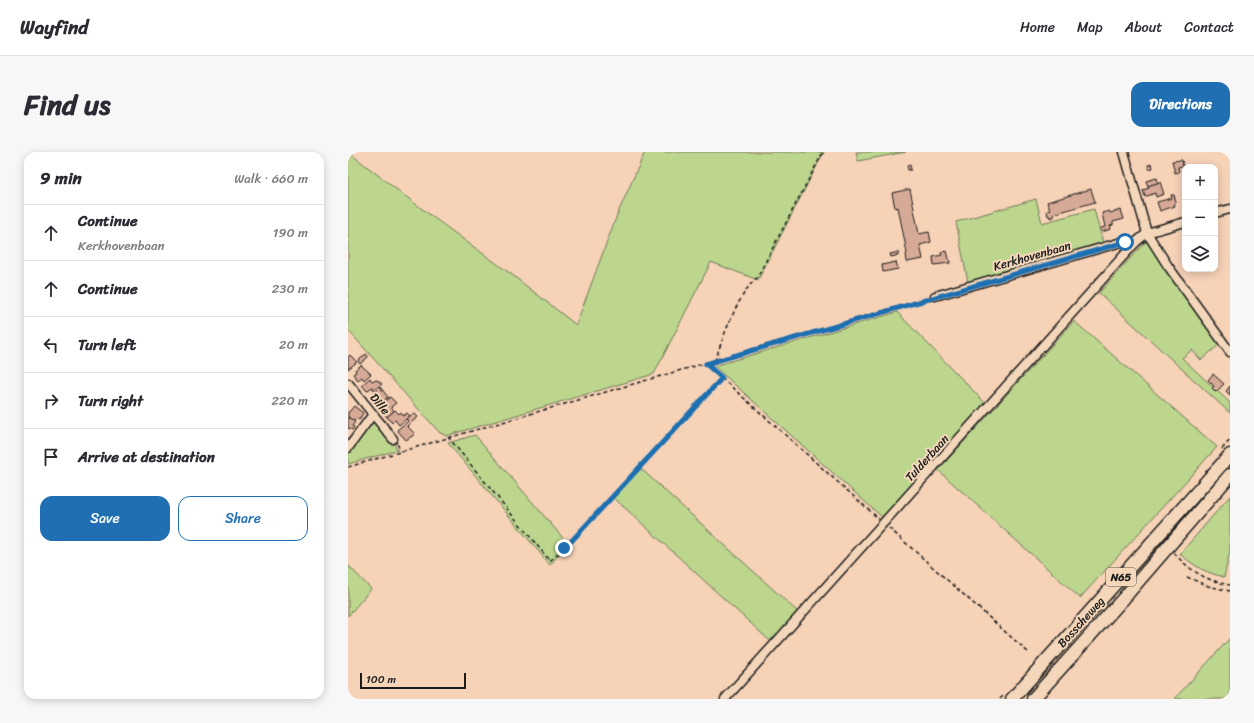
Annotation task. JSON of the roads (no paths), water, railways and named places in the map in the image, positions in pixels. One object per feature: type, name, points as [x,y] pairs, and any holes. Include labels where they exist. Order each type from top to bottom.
[{"type":"main road","name":"Bosscheweg","points":[[1012,699],[1230,455]]},
{"type":"main road","name":"Bosscheweg","points":[[1032,699],[1122,600],[1230,475]]},
{"type":"street","points":[[1124,152],[1147,233],[1168,266],[1230,352]]},
{"type":"street","points":[[1218,212],[1230,209]]},
{"type":"street","points":[[1147,233],[1182,223]]},
{"type":"street","name":"Tulderbaan","points":[[724,699],[1135,243],[1147,233]]},
{"type":"street","name":"Kerkhovenbaan","points":[[935,296],[1125,242],[1135,243]]},
{"type":"street","name":"Dille","points":[[348,383],[393,439]]},
{"type":"street","points":[[348,448],[373,414]]}]
